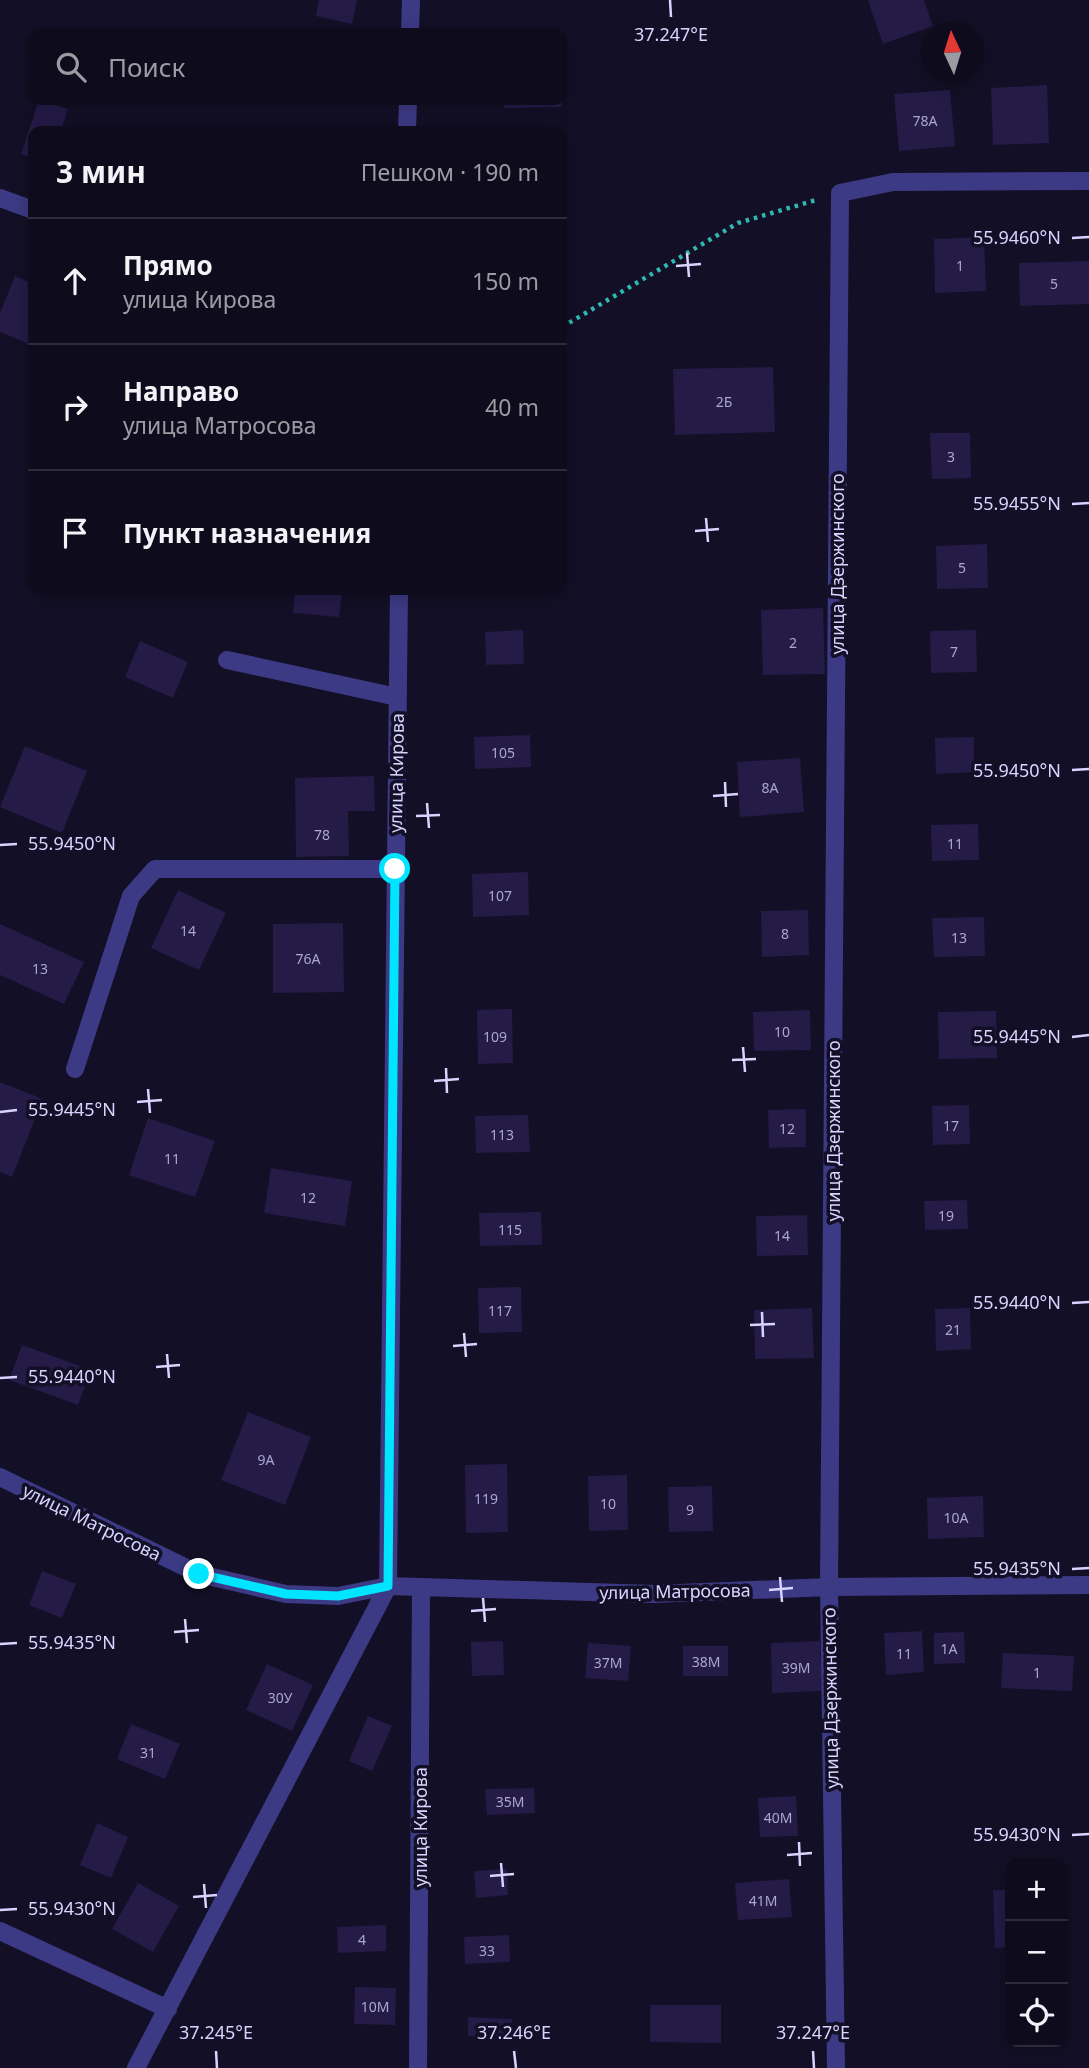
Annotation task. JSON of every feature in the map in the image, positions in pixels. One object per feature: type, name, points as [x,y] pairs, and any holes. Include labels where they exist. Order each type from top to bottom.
[{"type":"street","points":[[410,28],[411,0]]},
{"type":"street","points":[[407,126],[408,105]]},
{"type":"street","points":[[841,193],[893,182],[1089,181]]},
{"type":"street","name":"улица Дзержинского","points":[[836,2068],[829,1587],[841,193]]},
{"type":"street","points":[[0,198],[28,208]]},
{"type":"street","name":"улица Кирова","points":[[388,1586],[399,595]]},
{"type":"street","points":[[227,660],[397,697]]},
{"type":"street","points":[[75,1069],[131,896],[155,869],[395,869]]},
{"type":"street","name":"улица Матросова","points":[[0,1477],[199,1574],[286,1594],[338,1596],[388,1586],[654,1594],[829,1587],[1089,1585]]},
{"type":"street","points":[[136,2068],[388,1586]]},
{"type":"street","name":"улица Кирова","points":[[418,2068],[421,1587]]},
{"type":"street","points":[[0,1931],[168,2009]]},
{"type":"path","points":[[567,324],[738,223],[841,193]]},
{"type":"building","points":[[319,0],[357,0],[352,24],[316,16]]},
{"type":"building","points":[[924,0],[931,21],[921,21],[921,30],[883,44],[868,1]]},
{"type":"building","points":[[1047,85],[1049,143],[993,145],[991,88]]},
{"type":"building","points":[[950,90],[955,146],[899,151],[894,94]]},
{"type":"building","points":[[37,105],[55,105],[68,109],[63,126],[30,126]]},
{"type":"building","points":[[504,105],[562,107],[504,108]]},
{"type":"building","points":[[28,133],[28,156],[21,154]]},
{"type":"building","points":[[984,237],[986,291],[935,293],[934,239]]},
{"type":"building","points":[[1089,261],[1089,304],[1020,306],[1019,263]]},
{"type":"building","points":[[15,276],[28,282],[28,344],[0,332],[0,313]]},
{"type":"building","points":[[773,367],[775,432],[675,435],[673,369]]},
{"type":"building","points":[[930,433],[970,433],[971,478],[932,479]]},
{"type":"building","points":[[987,544],[988,588],[937,589],[936,546]]},
{"type":"building","points":[[295,595],[341,595],[339,617],[293,613]]},
{"type":"building","points":[[823,608],[825,674],[763,675],[761,610]]},
{"type":"building","points":[[523,630],[524,664],[486,665],[485,632]]},
{"type":"building","points":[[976,630],[977,672],[931,673],[930,631]]},
{"type":"building","points":[[140,641],[188,662],[173,698],[125,677]]},
{"type":"building","points":[[530,735],[531,767],[475,769],[474,737]]},
{"type":"building","points":[[974,737],[974,772],[936,774],[935,738]]},
{"type":"building","points":[[25,746],[87,771],[62,833],[0,807]]},
{"type":"building","points":[[800,758],[804,812],[740,817],[737,762]]},
{"type":"building","points":[[374,776],[375,811],[348,811],[349,856],[296,857],[295,778]]},
{"type":"building","points":[[978,824],[979,860],[932,861],[931,825]]},
{"type":"building","points":[[528,872],[529,915],[473,917],[472,874]]},
{"type":"building","points":[[178,890],[226,913],[199,970],[151,948]]},
{"type":"building","points":[[808,910],[809,955],[762,957],[761,911]]},
{"type":"building","points":[[984,917],[985,956],[934,957],[932,918]]},
{"type":"building","points":[[343,923],[344,992],[273,993],[273,924]]},
{"type":"building","points":[[0,924],[84,962],[64,1004],[0,975]]},
{"type":"building","points":[[512,1009],[513,1063],[478,1064],[477,1010]]},
{"type":"building","points":[[810,1010],[811,1050],[754,1051],[753,1012]]},
{"type":"building","points":[[996,1011],[997,1058],[939,1059],[938,1012]]},
{"type":"building","points":[[0,1082],[43,1099],[12,1177],[0,1172]]},
{"type":"building","points":[[969,1105],[970,1144],[933,1145],[932,1106]]},
{"type":"building","points":[[806,1109],[806,1147],[769,1148],[768,1110]]},
{"type":"building","points":[[528,1115],[530,1152],[476,1153],[475,1116]]},
{"type":"building","points":[[148,1118],[215,1141],[195,1197],[129,1175]]},
{"type":"building","points":[[271,1168],[352,1181],[345,1226],[264,1213]]},
{"type":"building","points":[[967,1200],[968,1229],[925,1230],[924,1201]]},
{"type":"building","points":[[541,1212],[542,1245],[480,1246],[479,1213]]},
{"type":"building","points":[[807,1215],[808,1255],[757,1256],[756,1216]]},
{"type":"building","points":[[521,1287],[522,1332],[479,1333],[478,1288]]},
{"type":"building","points":[[812,1308],[814,1358],[755,1359],[754,1310]]},
{"type":"building","points":[[970,1308],[971,1349],[936,1351],[935,1309]]},
{"type":"building","points":[[22,1345],[91,1370],[78,1405],[9,1380]]},
{"type":"building","points":[[248,1412],[311,1437],[285,1505],[221,1480]]},
{"type":"building","points":[[507,1464],[508,1532],[466,1533],[465,1465]]},
{"type":"building","points":[[627,1475],[628,1530],[589,1531],[588,1476]]},
{"type":"building","points":[[712,1486],[713,1531],[669,1532],[668,1487]]},
{"type":"building","points":[[983,1496],[984,1537],[928,1539],[927,1498]]},
{"type":"building","points":[[42,1571],[76,1584],[62,1618],[29,1605]]},
{"type":"building","points":[[922,1631],[924,1672],[886,1675],[884,1633]]},
{"type":"building","points":[[964,1632],[965,1663],[934,1664],[934,1633]]},
{"type":"building","points":[[503,1641],[504,1675],[472,1676],[471,1642]]},
{"type":"building","points":[[820,1641],[822,1691],[772,1693],[771,1643]]},
{"type":"building","points":[[588,1643],[631,1646],[628,1681],[585,1678]]},
{"type":"building","points":[[683,1646],[728,1646],[728,1676],[683,1676]]},
{"type":"building","points":[[1003,1653],[1074,1656],[1072,1691],[1001,1688]]},
{"type":"building","points":[[267,1664],[313,1685],[292,1731],[246,1710]]},
{"type":"building","points":[[368,1716],[392,1726],[372,1771],[349,1761]]},
{"type":"building","points":[[131,1724],[180,1744],[165,1779],[117,1759]]},
{"type":"building","points":[[534,1788],[535,1813],[487,1815],[485,1789]]},
{"type":"building","points":[[796,1796],[798,1836],[760,1837],[758,1798]]},
{"type":"building","points":[[97,1823],[128,1837],[111,1878],[80,1865]]},
{"type":"building","points":[[507,1869],[508,1895],[476,1898],[474,1871]]},
{"type":"building","points":[[789,1879],[792,1917],[738,1920],[735,1883]]},
{"type":"building","points":[[138,1883],[179,1906],[153,1952],[112,1929]]},
{"type":"building","points":[[993,1890],[1005,1890],[1005,1947],[995,1948]]},
{"type":"building","points":[[386,1925],[386,1951],[338,1953],[337,1927]]},
{"type":"building","points":[[509,1935],[510,1962],[465,1964],[464,1937]]},
{"type":"building","points":[[355,1987],[396,1988],[395,2025],[354,2024]]},
{"type":"building","points":[[650,2005],[721,2005],[721,2043],[650,2042]]},
{"type":"building","points":[[468,2017],[512,2019],[511,2038],[468,2036]]},
{"type":"route","points":[[199,1574],[286,1594],[338,1596],[388,1586],[395,869]]}]
